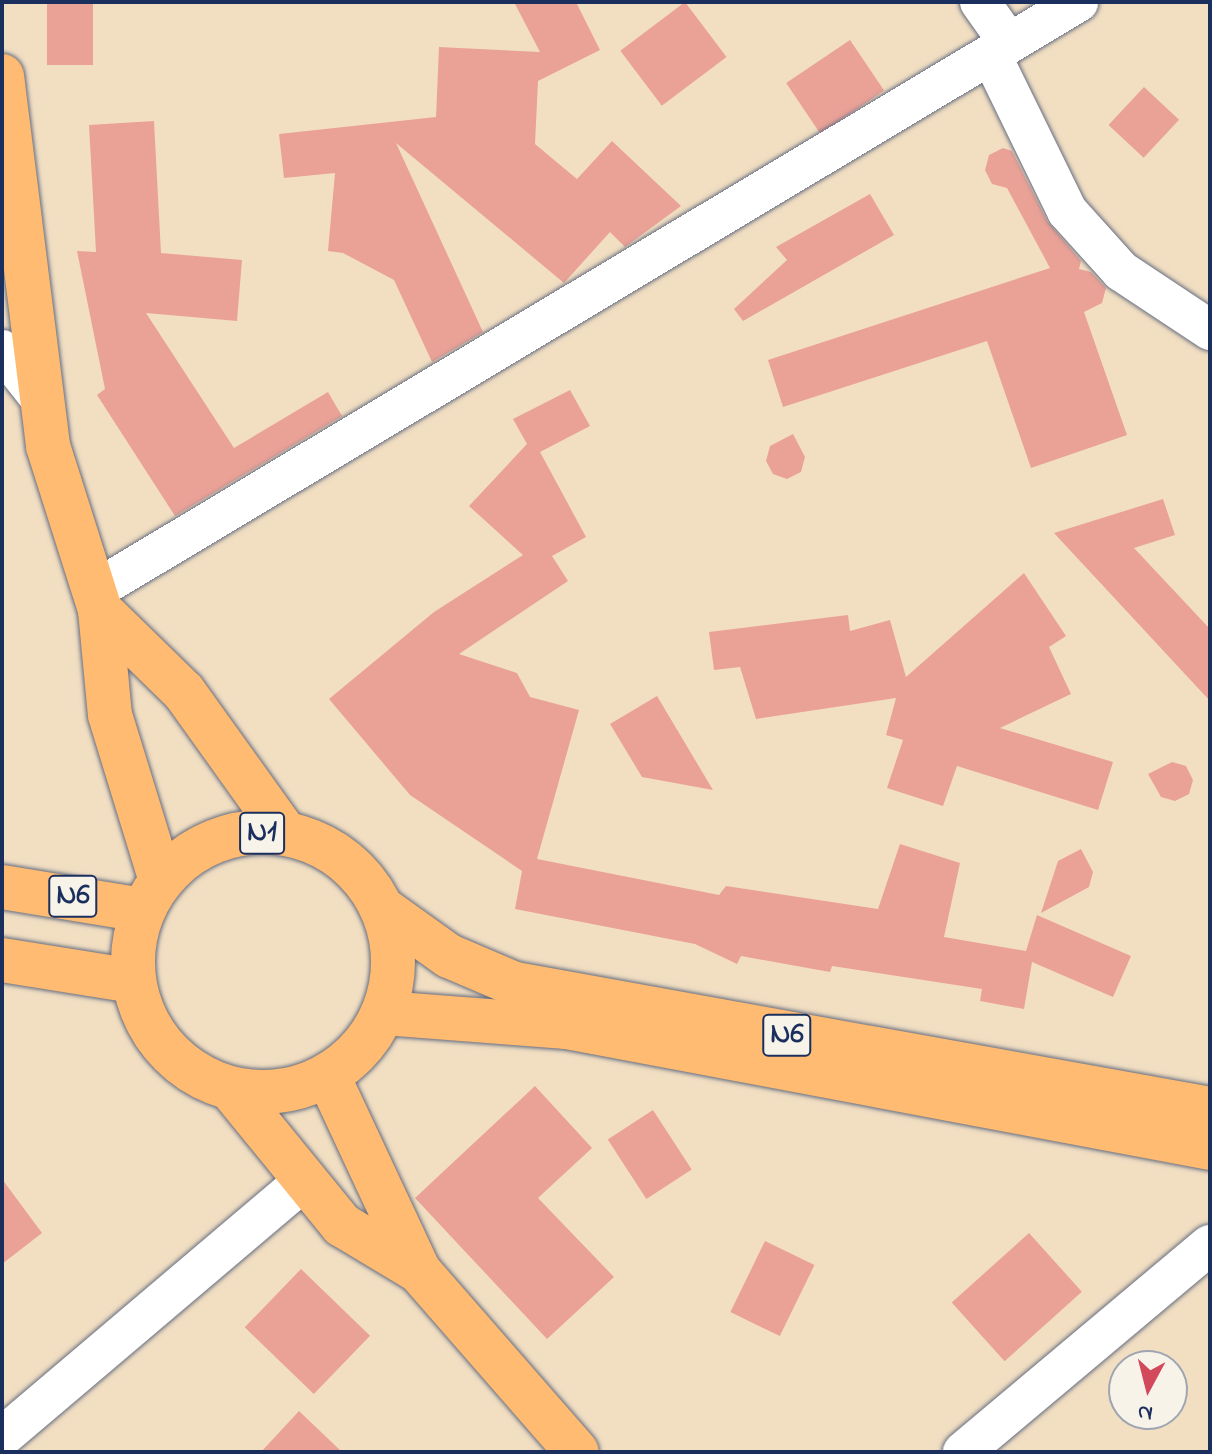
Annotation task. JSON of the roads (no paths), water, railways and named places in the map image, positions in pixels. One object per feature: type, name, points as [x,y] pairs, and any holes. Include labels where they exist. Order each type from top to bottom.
[{"type":"highway","name":"N1","points":[[2,76],[40,398],[63,500],[97,601],[110,715],[152,895],[132,957],[133,981],[150,1029],[184,1067],[231,1089],[297,1088],[328,1076],[362,1049],[384,1013],[394,979],[393,943],[383,909],[359,873],[325,847],[285,833],[242,833],[213,842],[152,895]]},
{"type":"highway","name":"N1","points":[[97,601],[184,692],[285,833]]},
{"type":"highway","name":"N6","points":[[2,887],[152,895]]},
{"type":"highway","name":"N6","points":[[383,909],[449,956],[515,984],[1210,1109]]},
{"type":"highway","name":"N6","points":[[2,960],[133,981]]},
{"type":"highway","name":"N6","points":[[384,1013],[566,1027],[1210,1148]]},
{"type":"highway","name":"N1","points":[[328,1076],[419,1271],[577,1452]]},
{"type":"highway","name":"N1","points":[[231,1089],[303,1182],[342,1225],[419,1271]]},
{"type":"street","points":[[980,2],[1067,211],[1121,271],[1210,330]]},
{"type":"street","points":[[97,601],[1078,2]]},
{"type":"street","points":[[2,350],[40,398]]},
{"type":"street","points":[[2,1437],[303,1182]]},
{"type":"street","points":[[963,1452],[1210,1245]]}]
